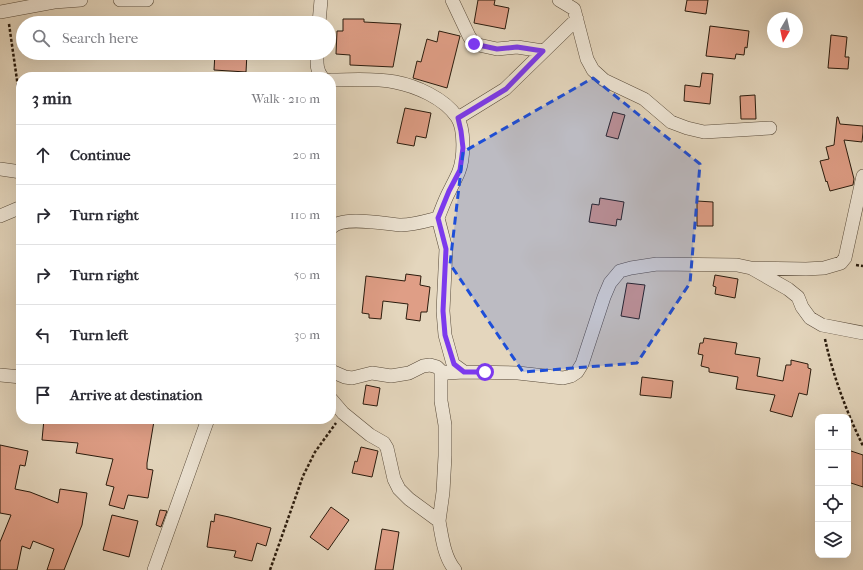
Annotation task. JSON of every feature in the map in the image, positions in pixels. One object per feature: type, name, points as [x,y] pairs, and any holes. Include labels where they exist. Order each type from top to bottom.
[{"type":"street","points":[[4,12],[54,2],[81,0]]},
{"type":"street","points":[[120,0],[147,0]]},
{"type":"street","points":[[320,16],[321,0]]},
{"type":"street","points":[[452,0],[474,44],[497,49],[517,47],[543,51]]},
{"type":"street","points":[[560,0],[574,9],[587,59],[593,70],[604,80],[644,99],[671,122],[704,132],[770,128]]},
{"type":"street","points":[[458,118],[506,89],[577,18]]},
{"type":"street","points":[[316,60],[316,67],[318,72]]},
{"type":"street","points":[[336,80],[377,80],[395,82],[413,87],[438,99],[458,118],[463,148],[460,170],[449,191],[438,218],[446,249],[443,311],[445,335],[454,364],[464,372]]},
{"type":"street","points":[[0,169],[16,171]]},
{"type":"street","points":[[336,373],[352,378],[372,373],[391,376],[402,375],[423,366],[430,365],[448,373],[518,373],[563,378],[570,376],[577,372],[582,364],[597,316],[610,283],[620,271],[657,264],[737,265],[751,268],[824,268],[841,263],[845,258],[863,176]]},
{"type":"street","points":[[0,216],[16,209]]},
{"type":"street","points":[[336,225],[340,223],[370,221],[402,225],[438,218]]},
{"type":"street","points":[[751,268],[788,289],[798,297],[802,307],[810,318],[822,325],[863,333]]},
{"type":"street","points":[[441,371],[440,401],[445,425],[445,456],[443,492],[439,521],[446,552],[455,570]]},
{"type":"street","points":[[0,376],[16,377]]},
{"type":"street","points":[[336,405],[343,413],[370,435],[384,443],[387,448],[394,479],[399,489],[409,499],[439,521]]},
{"type":"street","points":[[154,570],[206,424]]},
{"type":"path","points":[[4,12],[16,80]]},
{"type":"path","points":[[822,325],[826,345],[843,400],[863,446]]},
{"type":"path","points":[[336,423],[343,413]]},
{"type":"path","points":[[270,570],[303,476],[315,452],[335,424]]},
{"type":"highlighted area","points":[[593,78],[700,164],[690,283],[637,363],[523,372],[450,264],[463,152]]},
{"type":"building","points":[[478,0],[495,0],[494,5],[509,8],[505,29],[474,23]]},
{"type":"building","points":[[687,0],[708,0],[706,14],[685,11]]},
{"type":"building","points":[[343,19],[364,19],[364,22],[401,24],[393,67],[350,65],[350,55],[336,54],[337,31],[343,31]]},
{"type":"building","points":[[710,26],[749,31],[747,48],[745,47],[744,55],[736,54],[735,59],[706,56]]},
{"type":"building","points":[[439,31],[460,36],[447,88],[413,78],[417,61],[421,62],[427,39],[437,42]]},
{"type":"building","points":[[831,35],[847,37],[845,57],[849,57],[848,69],[828,68]]},
{"type":"building","points":[[215,60],[247,60],[246,72],[214,70]]},
{"type":"building","points":[[702,73],[713,74],[710,104],[684,101],[685,85],[700,87]]},
{"type":"building","points":[[755,95],[756,119],[741,119],[740,96]]},
{"type":"building","points":[[405,108],[431,113],[426,138],[416,136],[414,146],[397,143]]},
{"type":"building","points":[[613,112],[625,115],[618,139],[606,136]]},
{"type":"building","points":[[837,117],[840,124],[863,126],[863,132],[862,142],[844,140],[854,179],[853,185],[830,191],[820,161],[829,159],[826,147],[834,145]]},
{"type":"building","points":[[600,198],[624,202],[621,220],[617,219],[616,226],[589,222],[592,204],[599,205]]},
{"type":"building","points":[[697,201],[713,202],[713,226],[697,226]]},
{"type":"building","points":[[406,274],[421,276],[420,285],[430,287],[427,312],[421,312],[420,321],[406,319],[408,304],[383,301],[381,319],[369,318],[369,314],[362,313],[366,276],[405,281]]},
{"type":"building","points":[[715,275],[738,279],[735,298],[715,294],[716,287],[713,286]]},
{"type":"building","points":[[627,283],[645,285],[639,319],[621,316]]},
{"type":"building","points":[[704,338],[737,343],[735,354],[760,358],[757,376],[783,381],[786,365],[791,365],[791,360],[808,364],[808,368],[811,369],[807,395],[799,393],[792,417],[770,411],[775,395],[736,389],[738,377],[709,372],[709,368],[701,366],[703,355],[698,354],[700,343],[703,343]]},
{"type":"building","points":[[642,377],[673,381],[671,398],[640,395]]},
{"type":"building","points":[[366,385],[380,388],[377,406],[363,404]]},
{"type":"building","points":[[44,424],[154,424],[147,463],[147,469],[153,470],[148,498],[128,495],[124,509],[109,505],[114,487],[106,485],[113,459],[76,453],[78,443],[42,440]]},
{"type":"building","points":[[0,445],[28,451],[25,466],[20,465],[15,489],[30,492],[58,503],[60,489],[87,493],[82,525],[64,570],[47,570],[54,549],[33,541],[30,549],[22,546],[17,570],[0,570],[0,542],[11,515],[0,513]]},
{"type":"building","points":[[361,447],[378,451],[372,477],[352,473]]},
{"type":"building","points":[[851,451],[863,455],[863,487],[851,483]]},
{"type":"building","points":[[331,507],[349,520],[328,550],[310,537]]},
{"type":"building","points":[[160,510],[167,511],[161,527],[156,525]]},
{"type":"building","points":[[215,514],[271,528],[266,546],[257,543],[252,561],[234,557],[236,551],[207,547],[211,521],[214,522]]},
{"type":"building","points":[[112,515],[138,521],[129,557],[103,550]]},
{"type":"building","points":[[382,529],[399,532],[393,570],[375,570]]},
{"type":"route","points":[[474,44],[497,49],[517,47],[543,51],[506,89],[458,118],[463,148],[460,170],[449,191],[438,218],[446,249],[443,311],[445,335],[454,364],[464,372],[485,372]]}]
